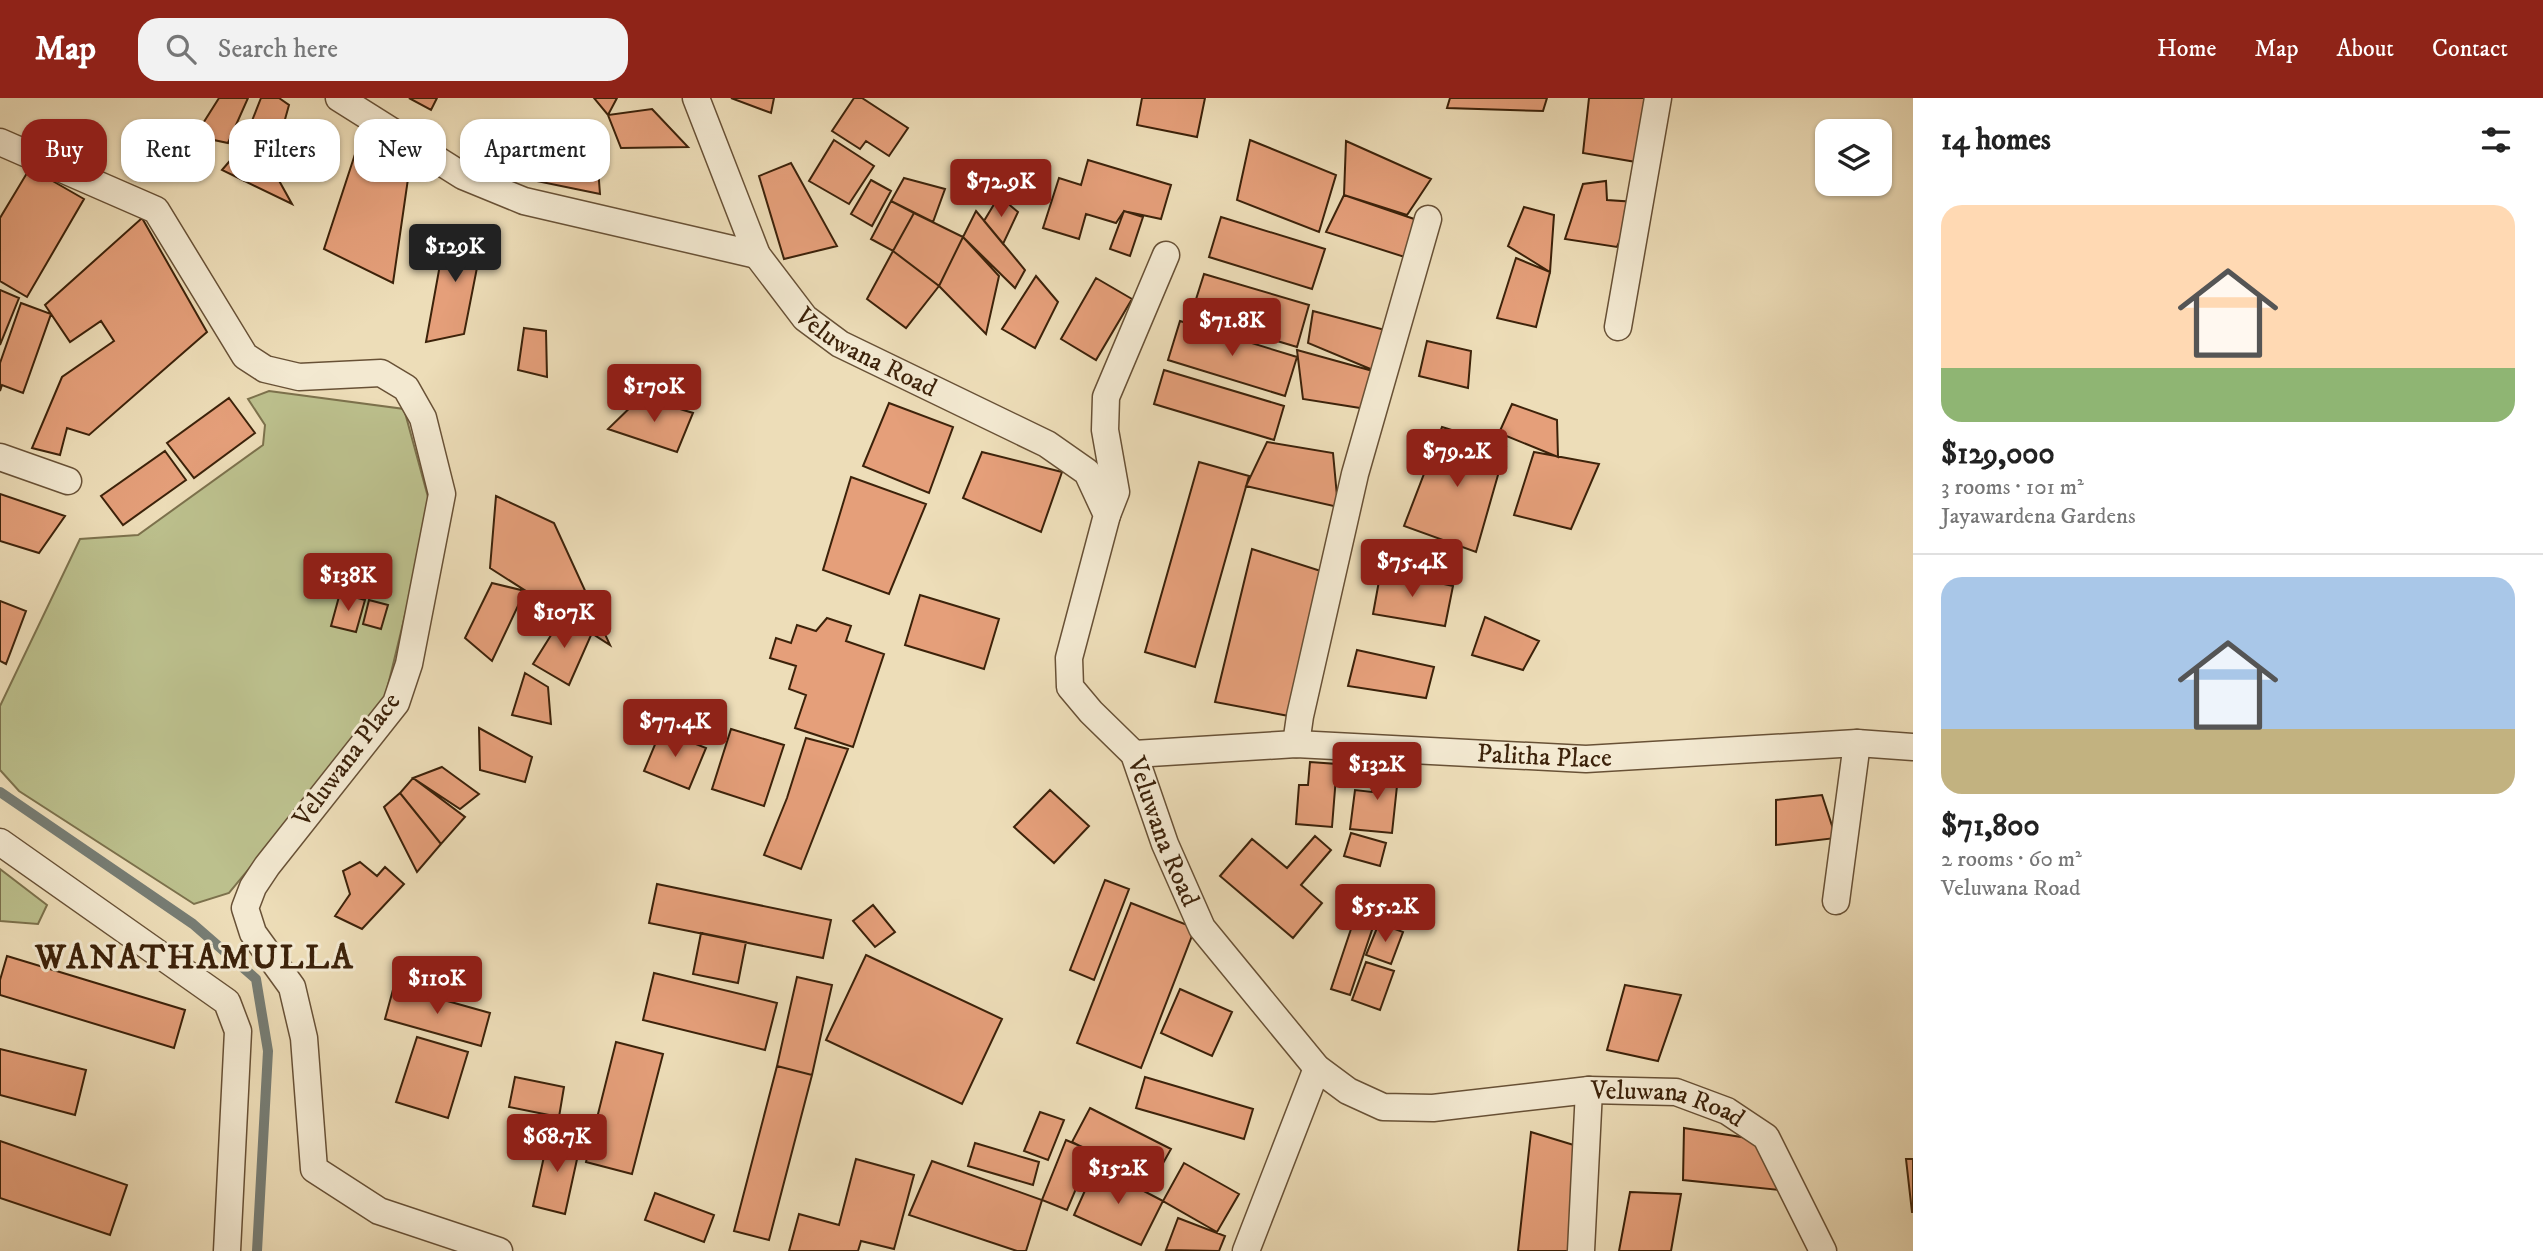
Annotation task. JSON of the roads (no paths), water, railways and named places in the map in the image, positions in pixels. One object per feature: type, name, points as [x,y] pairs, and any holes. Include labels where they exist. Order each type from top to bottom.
[{"type":"street","points":[[339,98],[463,176],[524,201],[757,255]]},
{"type":"street","name":"Veluwana Road","points":[[696,98],[757,255],[805,318],[840,344],[1047,444],[1087,472],[1107,515],[1069,658],[1070,687],[1134,754],[1165,844],[1202,928],[1317,1068],[1348,1091],[1383,1107],[1433,1108],[1589,1090],[1676,1092],[1727,1111],[1766,1138],[1823,1251]]},
{"type":"street","points":[[1618,327],[1658,98]]},
{"type":"street","name":"Veluwana Place","points":[[0,142],[156,210],[245,356],[265,369],[299,377],[381,373],[406,388],[424,418],[442,494],[409,664],[396,703],[267,866],[253,887],[246,908],[253,933],[292,987],[304,1038],[314,1169],[379,1211],[499,1251]]},
{"type":"street","points":[[1296,744],[1355,474],[1428,219]]},
{"type":"street","points":[[1107,515],[1116,492],[1105,430],[1106,397],[1166,255]]},
{"type":"street","points":[[0,457],[68,481]]},
{"type":"street","points":[[1836,901],[1857,743]]},
{"type":"street","name":"Palitha Place","points":[[1134,754],[1296,744],[1586,759],[1857,743],[1913,747]]},
{"type":"street","points":[[0,842],[227,1002],[237,1031],[227,1251]]},
{"type":"street","points":[[1246,1251],[1317,1068]]},
{"type":"street","points":[[1581,1251],[1589,1090]]},
{"type":"waterway","points":[[0,792],[193,924],[256,979],[268,1051],[257,1251]]},
{"type":"district","name":"WANATHAMULLA","points":[[195,958]]}]
